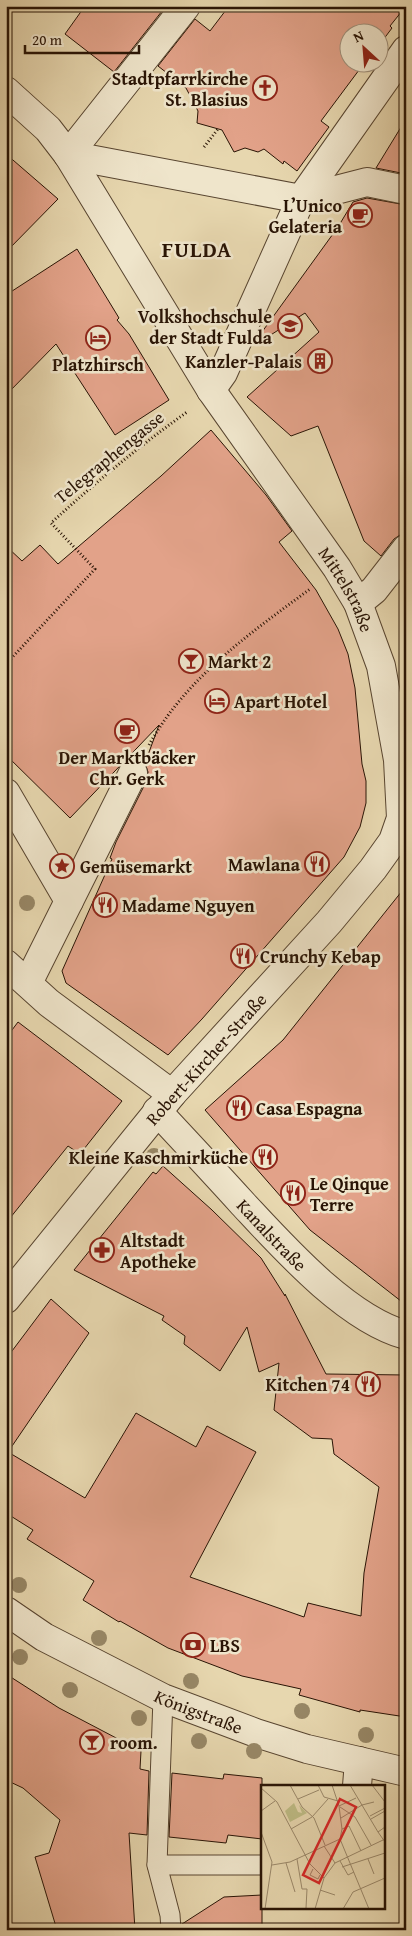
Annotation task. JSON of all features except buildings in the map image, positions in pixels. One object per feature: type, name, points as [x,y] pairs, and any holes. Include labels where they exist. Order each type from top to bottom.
[{"type":"street","points":[[68,154],[186,6]]},
{"type":"street","points":[[211,390],[223,373],[301,199],[406,50]]},
{"type":"street","name":"Mittelstraße","points":[[6,91],[48,129],[68,154],[211,390],[337,568],[358,603],[381,666],[398,760],[404,819]]},
{"type":"street","points":[[68,154],[187,166],[301,199],[367,182],[406,190]]},
{"type":"street","points":[[358,603],[374,590],[406,549]]},
{"type":"street","points":[[28,983],[133,773]]},
{"type":"street","points":[[6,793],[69,901]]},
{"type":"street","name":"Robert-Kircher-Straße","points":[[6,1298],[165,1103],[329,922],[373,870],[393,841],[404,819]]},
{"type":"street","name":"Kanalstraße","points":[[6,964],[165,1103],[291,1255],[355,1308],[390,1330],[406,1334]]},
{"type":"street","name":"Königstraße","points":[[6,1611],[44,1638],[163,1698],[358,1774],[406,1772]]},
{"type":"lane","points":[[163,1698],[157,1865],[170,1915],[171,1930]]},
{"type":"lane","points":[[157,1865],[261,1865]]},
{"type":"path","points":[[187,166],[218,130]]},
{"type":"path","name":"Telegraphengasse","points":[[6,664],[95,568],[51,523],[98,480],[140,446],[190,410]]},
{"type":"path","points":[[133,773],[157,730],[203,674],[242,640],[317,584]]},
{"type":"place","name":"Stadtpfarrkirche St. Blasius","points":[[265,88]]},
{"type":"place","name":"L’Unico Gelateria","points":[[360,215]]},
{"type":"place","name":"Volkshochschule der Stadt Fulda","points":[[290,326]]},
{"type":"place","name":"Platzhirsch","points":[[98,338]]},
{"type":"place","name":"Kanzler-Palais","points":[[320,361]]},
{"type":"place","name":"Markt 2","points":[[191,661]]},
{"type":"place","name":"Apart Hotel","points":[[217,701]]},
{"type":"place","name":"Der Marktbäcker Chr. Gerk","points":[[127,731]]},
{"type":"place","name":"Mawlana","points":[[317,864]]},
{"type":"place","name":"Gemüsemarkt","points":[[62,866]]},
{"type":"place","name":"Madame Nguyen","points":[[105,905]]},
{"type":"place","name":"Crunchy Kebap","points":[[243,956]]},
{"type":"place","name":"Casa Espagna","points":[[239,1108]]},
{"type":"place","name":"Kleine Kaschmirküche","points":[[265,1157]]},
{"type":"place","name":"Le Qinque Terre","points":[[293,1193]]},
{"type":"place","name":"Altstadt Apotheke","points":[[102,1250]]},
{"type":"place","name":"Kitchen 74","points":[[368,1384]]},
{"type":"place","name":"LBS","points":[[193,1645]]},
{"type":"place","name":"room.","points":[[92,1742]]},
{"type":"district","name":"FULDA","points":[[197,249]]}]
